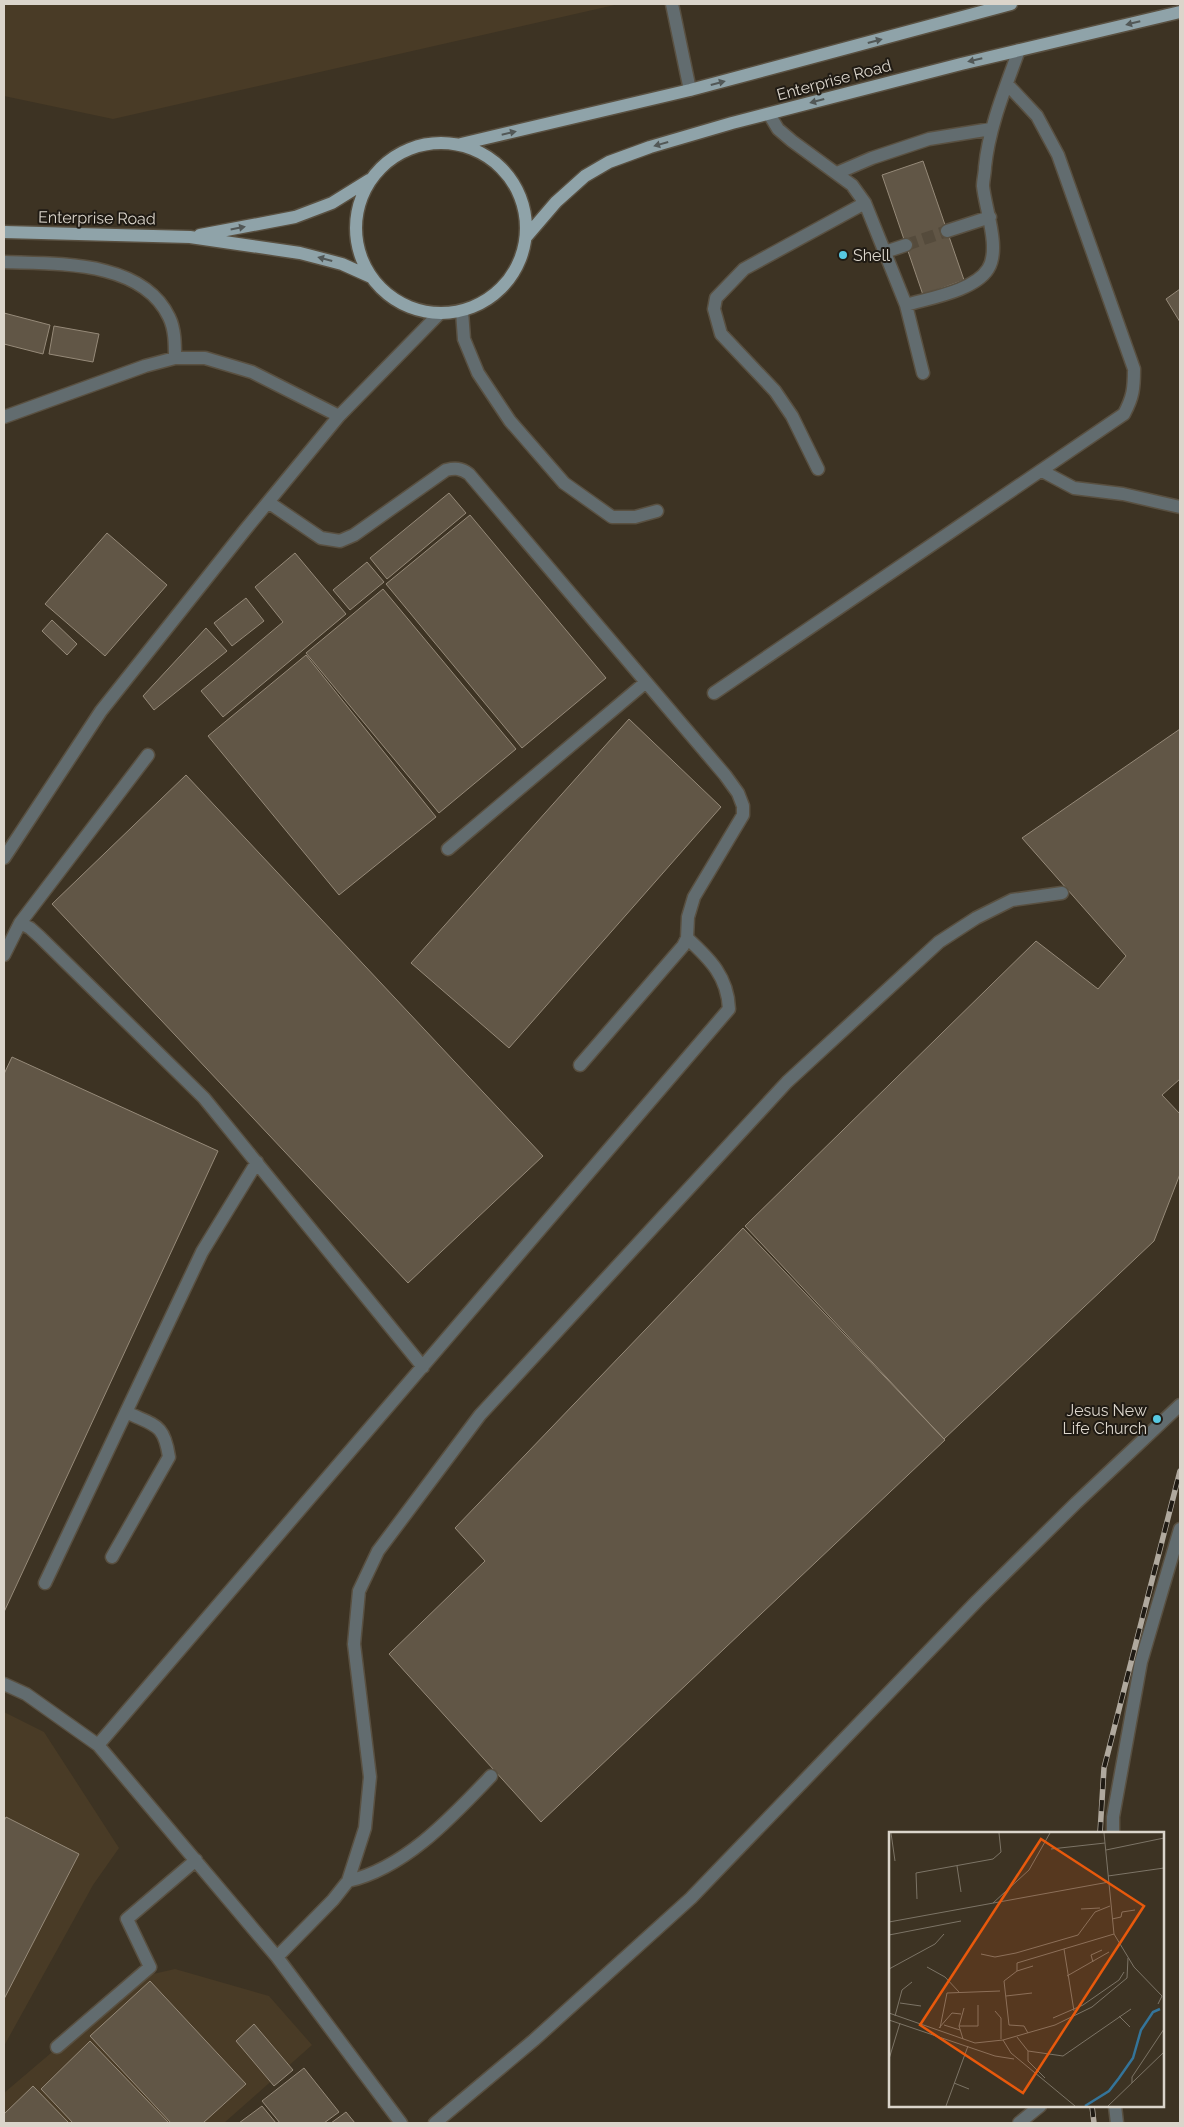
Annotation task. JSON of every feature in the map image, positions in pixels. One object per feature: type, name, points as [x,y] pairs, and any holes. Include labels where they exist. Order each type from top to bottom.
[{"type":"main road","name":"Enterprise Road","points":[[461,144],[690,90],[1012,4]]},
{"type":"main road","name":"Enterprise Road","points":[[526,237],[556,202],[586,176],[609,162],[650,147],[769,114],[1019,50],[1180,12]]},
{"type":"main road","points":[[441,142],[461,144],[481,152],[498,163],[511,178],[521,196],[526,217],[526,237],[522,257],[512,276],[498,291],[481,303],[462,311],[439,314],[421,311],[401,304],[370,277],[361,259],[356,238],[356,218],[361,198],[370,180],[384,164],[401,152],[414,147],[441,142]]},
{"type":"main road","name":"Enterprise Road","points":[[190,237],[295,217],[332,202],[370,180]]},
{"type":"main road","name":"Enterprise Road","points":[[4,232],[190,237],[300,253],[342,264],[370,277]]},
{"type":"street","points":[[672,4],[690,90]]},
{"type":"street","points":[[906,305],[965,287],[989,269],[993,249],[990,217],[983,186],[991,129],[1019,50]]},
{"type":"street","points":[[714,693],[1124,414],[1134,392],[1134,370],[1058,155],[1037,116],[1007,84]]},
{"type":"street","points":[[769,114],[778,129],[852,185],[865,202],[906,305],[923,373]]},
{"type":"street","points":[[837,173],[872,158],[929,140],[991,129]]},
{"type":"street","points":[[818,469],[792,416],[775,391],[721,334],[714,309],[716,298],[744,269],[865,202]]},
{"type":"street","points":[[947,231],[990,217]]},
{"type":"street","points":[[885,252],[906,244]]},
{"type":"street","points":[[4,262],[77,265],[108,272],[146,288],[160,302],[170,317],[174,333],[175,358]]},
{"type":"street","points":[[462,311],[464,339],[478,373],[510,421],[564,483],[612,517],[635,517],[657,511]]},
{"type":"street","points":[[4,858],[101,711],[268,502],[339,416],[439,314]]},
{"type":"street","points":[[4,417],[145,366],[175,358],[204,358],[252,372],[339,416]]},
{"type":"street","points":[[268,502],[321,538],[340,541],[354,535],[446,470],[455,468],[464,470],[725,775],[738,793],[743,806],[743,815],[694,897],[688,917],[687,938],[684,946],[580,1066]]},
{"type":"street","points":[[1042,471],[1074,488],[1123,494],[1180,507]]},
{"type":"street","points":[[448,849],[646,682]]},
{"type":"street","points":[[4,955],[20,923],[148,755]]},
{"type":"street","points":[[277,1957],[333,1900],[348,1881],[365,1828],[370,1777],[354,1644],[359,1591],[378,1551],[480,1415],[787,1082],[939,942],[976,918],[1012,900],[1062,893]]},
{"type":"street","points":[[20,923],[40,936],[198,1092],[423,1367]]},
{"type":"street","points":[[98,1745],[729,1009],[729,996],[719,972],[712,961],[687,938]]},
{"type":"street","points":[[45,1582],[202,1252],[257,1162]]},
{"type":"street","points":[[436,2123],[534,2040],[691,1898],[977,1601],[1076,1503],[1180,1405]]},
{"type":"street","points":[[112,1557],[169,1457],[166,1441],[159,1428],[126,1412]]},
{"type":"street","points":[[1113,1832],[1113,1817],[1142,1662],[1180,1529]]},
{"type":"street","points":[[4,1684],[26,1694],[98,1745],[277,1957],[401,2123]]},
{"type":"street","points":[[348,1881],[374,1873],[410,1851],[468,1800],[491,1776]]},
{"type":"street","points":[[57,2048],[150,1967],[127,1919],[196,1860]]},
{"type":"street","points":[[1019,2123],[1039,2107]]},
{"type":"street","points":[[1115,2107],[1117,2123]]},
{"type":"shaded area","points":[[4,4],[619,4],[113,119],[4,96]]},
{"type":"shaded area","points":[[4,1712],[44,1732],[119,1848],[93,1885],[4,2046]]},
{"type":"shaded area","points":[[175,1969],[269,1996],[312,2045],[224,2123],[4,2123],[4,2093],[78,2030],[131,1979]]},
{"type":"building","points":[[923,161],[964,280],[923,295],[882,175]]},
{"type":"building","points":[[1180,289],[1180,322],[1166,299]]},
{"type":"building","points":[[4,313],[50,325],[43,354],[4,344]]},
{"type":"building","points":[[54,326],[99,334],[93,362],[49,354]]},
{"type":"building","points":[[449,493],[466,513],[387,579],[370,558]]},
{"type":"building","points":[[470,515],[606,678],[522,748],[386,584]]},
{"type":"building","points":[[107,533],[167,585],[105,656],[45,604]]},
{"type":"building","points":[[295,553],[346,614],[223,717],[201,691],[283,622],[255,587]]},
{"type":"building","points":[[367,562],[384,582],[350,610],[333,590]]},
{"type":"building","points":[[383,589],[516,749],[439,813],[306,653]]},
{"type":"building","points":[[246,598],[264,621],[232,646],[214,623]]},
{"type":"building","points":[[52,620],[77,644],[67,655],[42,631]]},
{"type":"building","points":[[206,628],[227,651],[154,710],[143,696]]},
{"type":"building","points":[[306,655],[436,817],[339,895],[208,736]]},
{"type":"building","points":[[629,719],[721,807],[509,1048],[411,963]]},
{"type":"building","points":[[1180,729],[1180,1079],[1162,1095],[1180,1114],[1180,1174],[1154,1241],[944,1439],[745,1226],[1036,941],[1098,989],[1126,956],[1022,838]]},
{"type":"building","points":[[186,775],[543,1156],[408,1283],[52,904]]},
{"type":"building","points":[[12,1057],[218,1151],[4,1612],[4,1074]]},
{"type":"building","points":[[743,1228],[945,1440],[541,1822],[389,1654],[485,1561],[455,1528]]},
{"type":"building","points":[[6,1817],[79,1854],[4,1999],[4,1821]]},
{"type":"building","points":[[150,1981],[246,2084],[203,2123],[171,2123],[90,2036]]},
{"type":"building","points":[[254,2024],[293,2070],[274,2086],[236,2041]]},
{"type":"building","points":[[90,2041],[169,2123],[73,2123],[41,2089]]},
{"type":"building","points":[[304,2068],[339,2112],[324,2123],[280,2123],[262,2101]]},
{"type":"building","points":[[33,2086],[69,2123],[4,2123],[4,2114]]},
{"type":"building","points":[[262,2106],[276,2123],[239,2123]]},
{"type":"building","points":[[346,2112],[355,2123],[331,2123]]},
{"type":"tunnel","points":[[906,245],[947,231]]},
{"type":"railway","points":[[1100,1832],[1104,1768],[1180,1471]]},
{"type":"railway","points":[[1092,2107],[1094,2123]]},
{"type":"place","name":"Shell","points":[[843,255]]},
{"type":"place","name":"Jesus New Life Church","points":[[1157,1419]]}]
